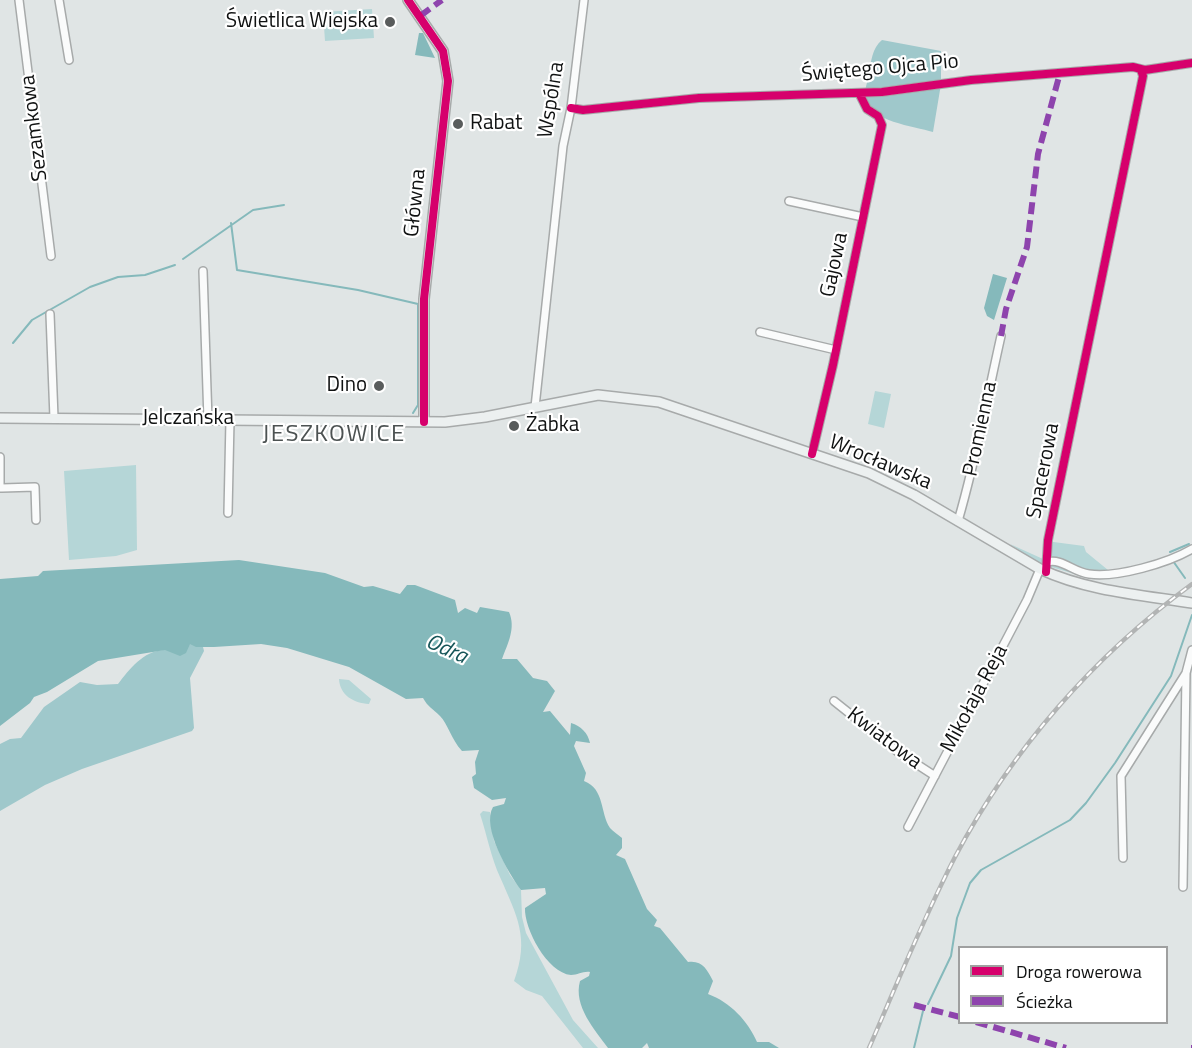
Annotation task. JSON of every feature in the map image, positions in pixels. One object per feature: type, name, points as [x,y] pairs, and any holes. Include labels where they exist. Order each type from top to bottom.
[{"type":"main road","name":"Główna","points":[[408,0],[443,51],[448,81],[424,299],[424,422]]},
{"type":"main road","name":"Wrocławska","points":[[555,403],[598,395],[651,400],[869,473],[914,495],[1044,568],[1095,587],[1192,603]]},
{"type":"main road","name":"Jelczańska","points":[[0,418],[424,422],[485,417],[555,403]]},
{"type":"street","name":"Sezamkowa","points":[[19,0],[51,256]]},
{"type":"street","points":[[59,0],[69,60]]},
{"type":"street","name":"Wspólna","points":[[535,407],[562,146],[571,108],[584,0]]},
{"type":"street","name":"Świętego Ojca Pio","points":[[571,108],[598,109],[699,98],[859,93],[993,78],[1133,67],[1141,70],[1192,63]]},
{"type":"street","name":"Spacerowa","points":[[1044,568],[1080,378],[1143,76],[1141,70]]},
{"type":"street","name":"Gajowa","points":[[812,454],[836,350],[882,125],[879,116],[867,109],[859,93]]},
{"type":"street","points":[[789,201],[863,217]]},
{"type":"street","points":[[203,270],[208,420]]},
{"type":"street","points":[[50,315],[54,418]]},
{"type":"street","points":[[760,332],[836,350]]},
{"type":"street","name":"Promienna","points":[[958,520],[975,464],[978,435],[1002,336]]},
{"type":"street","points":[[228,513],[230,420]]},
{"type":"street","points":[[0,457],[1,488],[35,487],[36,520]]},
{"type":"street","points":[[1044,568],[1059,560],[1065,566],[1089,574],[1113,575],[1192,549]]},
{"type":"street","name":"Mikołaja Reja","points":[[908,827],[1044,568]]},
{"type":"street","points":[[1183,887],[1186,673],[1192,650]]},
{"type":"street","points":[[1123,858],[1121,776],[1186,673]]},
{"type":"street","name":"Kwiatowa","points":[[834,701],[898,752],[934,776]]},
{"type":"shaded area","points":[[372,9],[374,38],[325,41],[323,12]]},
{"type":"shaded area","points":[[882,40],[941,51],[941,84],[933,132],[893,122],[875,112],[868,105],[865,94],[871,60],[876,47]]},
{"type":"shaded area","points":[[875,391],[891,394],[884,428],[868,424]]},
{"type":"shaded area","points":[[136,465],[137,550],[116,556],[69,560],[64,471]]},
{"type":"shaded area","points":[[1046,541],[1084,546],[1086,552],[1108,570],[1081,576],[1035,562],[1010,544],[1043,559]]},
{"type":"shaded area","points":[[190,643],[203,647],[204,651],[190,678],[194,728],[192,731],[82,769],[45,785],[0,811],[0,744],[10,739],[21,738],[44,707],[80,682],[97,685],[118,684],[143,657],[156,651],[180,648]]},
{"type":"shaded area","points":[[339,679],[349,680],[371,699],[369,704],[348,697],[342,690]]},
{"type":"shaded area","points":[[483,811],[490,812],[494,841],[510,875],[521,890],[522,917],[526,933],[573,1020],[598,1048],[583,1048],[542,996],[526,990],[514,981],[521,952],[519,928],[492,854],[480,814]]},
{"type":"water","points":[[419,33],[423,33],[435,58],[415,55]]},
{"type":"water","points":[[993,274],[1007,278],[994,320],[987,316],[984,308]]},
{"type":"water","name":"Odra","points":[[239,560],[325,573],[364,587],[373,586],[400,594],[407,585],[415,585],[455,600],[458,613],[465,608],[477,613],[480,607],[509,612],[512,624],[502,659],[517,659],[533,678],[547,681],[555,691],[543,712],[550,711],[570,735],[571,723],[581,728],[588,736],[590,743],[576,741],[574,746],[586,773],[584,781],[596,790],[610,828],[622,838],[622,848],[616,855],[625,859],[647,909],[657,920],[654,926],[660,928],[688,962],[697,962],[706,969],[713,981],[708,994],[731,1007],[749,1027],[757,1042],[769,1042],[779,1048],[649,1048],[647,1043],[642,1048],[608,1048],[582,1008],[580,981],[589,976],[590,972],[571,975],[562,972],[546,958],[528,927],[525,908],[546,894],[545,888],[521,890],[498,850],[493,838],[490,816],[493,807],[504,804],[506,798],[492,800],[474,788],[472,777],[476,774],[475,762],[479,750],[462,751],[443,719],[423,698],[406,699],[349,667],[287,648],[261,644],[196,647],[190,644],[186,653],[180,656],[165,650],[98,661],[47,692],[34,697],[30,703],[0,726],[0,579],[38,576],[43,571]]},
{"type":"waterway","points":[[183,259],[253,210],[284,205]]},
{"type":"waterway","points":[[231,223],[237,270],[358,290],[418,304],[418,405],[413,413]]},
{"type":"waterway","points":[[13,343],[32,320],[90,287],[118,277],[145,275],[175,265]]},
{"type":"waterway","points":[[1170,552],[1189,544]]},
{"type":"waterway","points":[[1173,561],[1185,578]]},
{"type":"waterway","points":[[928,1004],[951,956],[957,918],[970,883],[981,870],[1070,820],[1086,803],[1115,763],[1171,676],[1192,615]]},
{"type":"waterway","points":[[914,1048],[923,1011]]},
{"type":"railway","points":[[869,1048],[943,880],[1002,779],[1029,742],[1089,674],[1156,612],[1192,584]]},
{"type":"marked path","points":[[420,16],[442,0]]},
{"type":"marked path","points":[[1001,336],[1006,309],[1027,247],[1038,154],[1060,73]]},
{"type":"marked path","points":[[914,1005],[958,1016]]},
{"type":"marked path","points":[[983,1024],[1066,1048]]},
{"type":"cycle path","points":[[408,0],[443,51],[448,81],[424,299],[424,422]]},
{"type":"cycle path","points":[[571,108],[583,110],[699,98],[882,92],[971,80],[1133,67],[1145,70],[1192,63]]},
{"type":"cycle path","points":[[1046,572],[1048,540],[1143,76],[1141,70]]},
{"type":"cycle path","points":[[812,454],[833,365],[882,125],[878,116],[867,109],[859,93]]},
{"type":"place","name":"Świetlica Wiejska","points":[[390,22]]},
{"type":"place","name":"Rabat","points":[[458,124]]},
{"type":"place","name":"Dino","points":[[379,386]]},
{"type":"place","name":"Żabka","points":[[514,426]]},
{"type":"district","name":"JESZKOWICE","points":[[334,435]]}]
